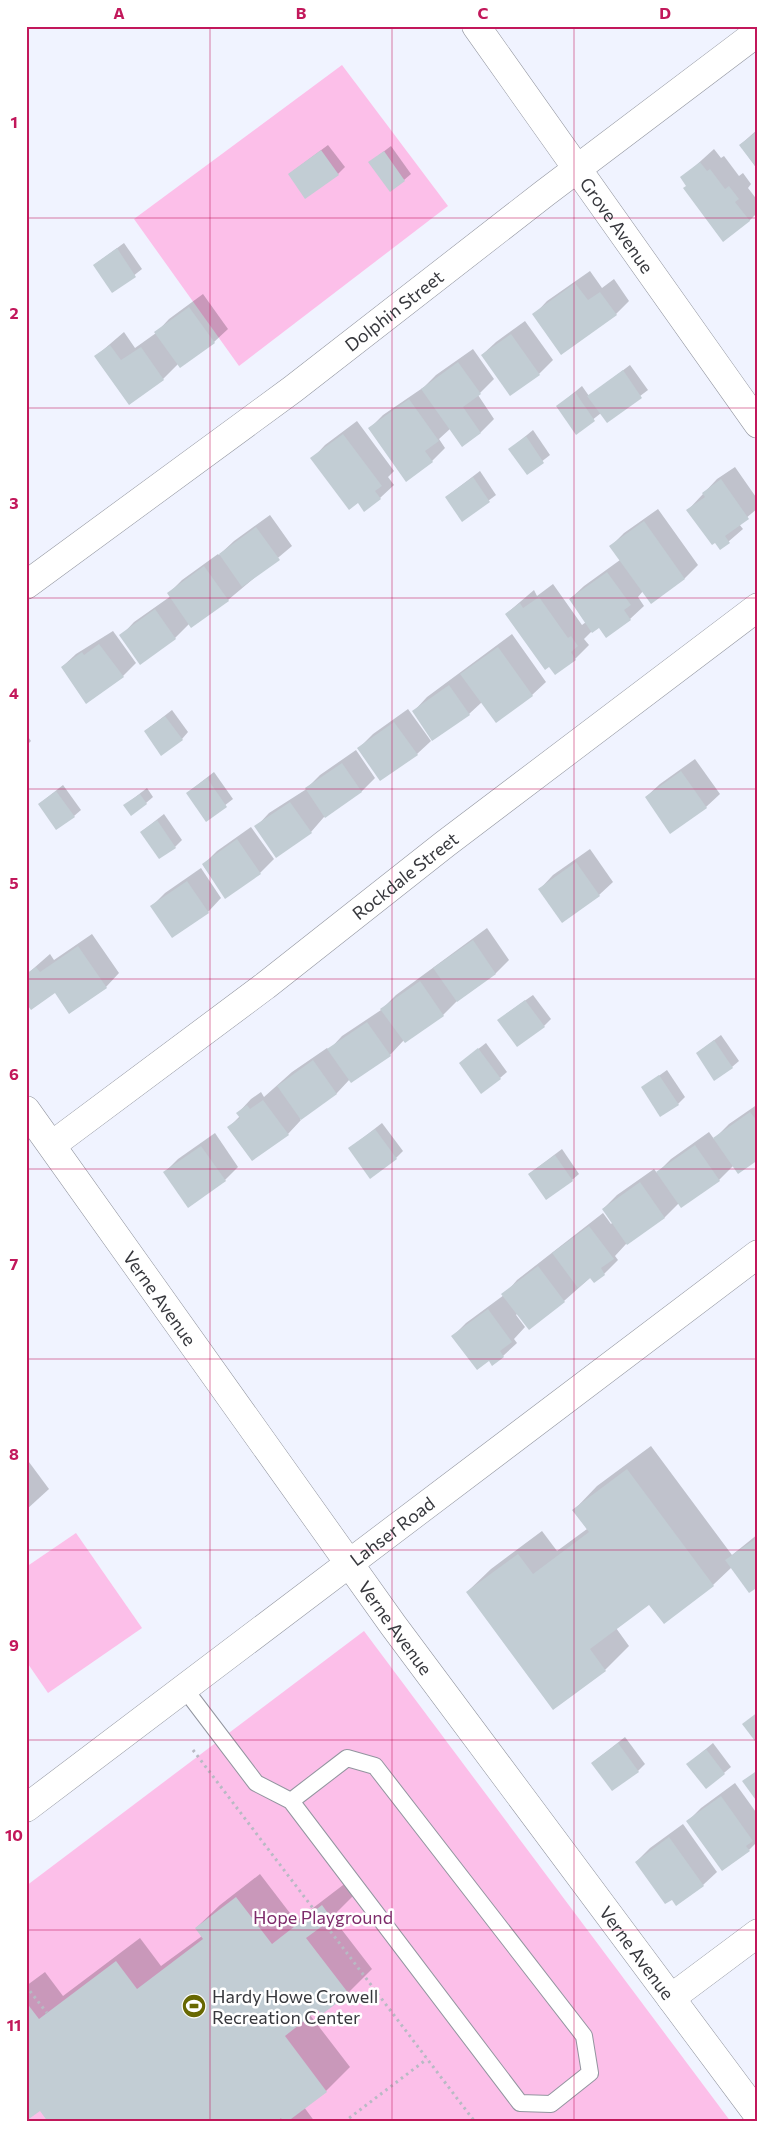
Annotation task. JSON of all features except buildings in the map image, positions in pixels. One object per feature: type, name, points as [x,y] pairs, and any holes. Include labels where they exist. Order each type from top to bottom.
[{"type":"street","name":"Grove Avenue","points":[[476,26],[758,424]]},
{"type":"street","name":"Dolphin Street","points":[[29,578],[293,389],[576,169],[758,32]]},
{"type":"street","name":"Rockdale Street","points":[[52,1145],[265,986],[445,844],[758,607]]},
{"type":"street","name":"Verne Avenue","points":[[26,1110],[393,1625],[758,2115]]},
{"type":"street","name":"Lahser Road","points":[[26,1808],[758,1254]]},
{"type":"street","points":[[670,1998],[758,1933]]},
{"type":"lane","points":[[184,1688],[256,1783],[291,1801],[520,2102],[551,2104],[590,2073],[584,2036],[375,1766],[347,1758],[291,1801]]},
{"type":"path","points":[[193,1750],[475,2122]]},
{"type":"path","points":[[26,1986],[47,2013]]},
{"type":"path","points":[[344,2122],[427,2059]]},
{"type":"green space","points":[[342,65],[448,206],[239,366],[134,219]]},
{"type":"green space","points":[[76,1533],[142,1628],[48,1693],[26,1661],[26,1567]]},
{"type":"green space","name":"Hope Playground","points":[[364,1631],[731,2122],[26,2122],[26,1886]]},
{"type":"place","name":"Hardy Howe Crowell Recreation Center","points":[[194,2006]]}]
